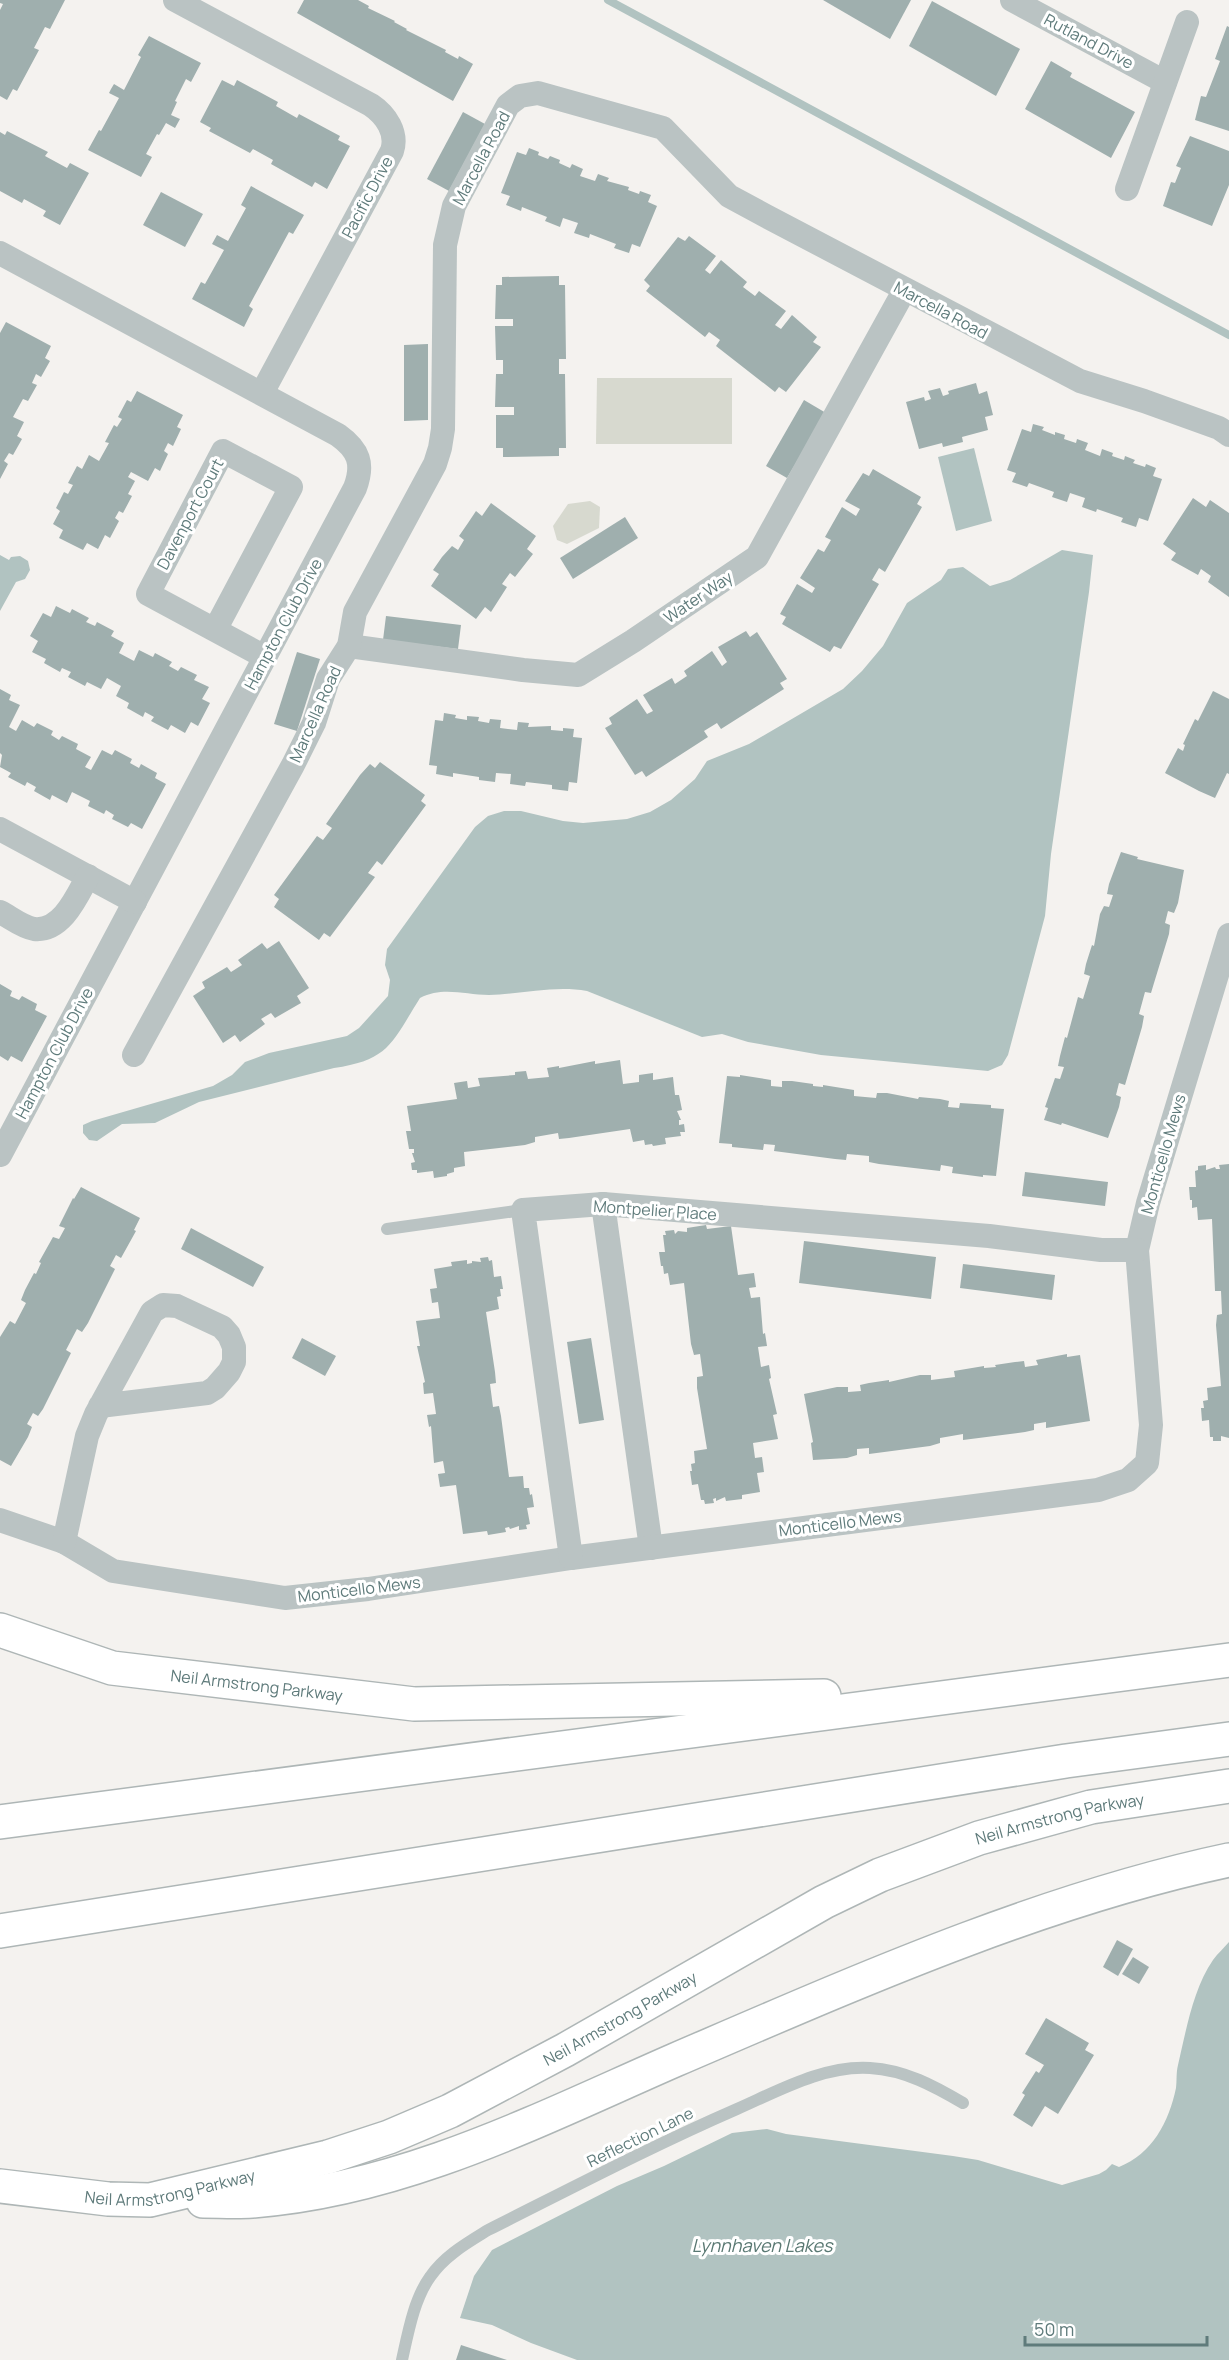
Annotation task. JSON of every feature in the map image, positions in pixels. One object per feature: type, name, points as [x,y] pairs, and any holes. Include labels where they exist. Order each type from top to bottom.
[{"type":"highway","name":"Neil Armstrong Parkway","points":[[0,1630],[112,1668],[414,1704],[988,1692]]},
{"type":"highway","points":[[0,1822],[1229,1660]]},
{"type":"highway","points":[[0,1931],[1066,1761],[1229,1739]]},
{"type":"highway","name":"Neil Armstrong Parkway","points":[[0,2186],[108,2199],[150,2200],[328,2157],[389,2137],[450,2110],[565,2050],[824,1902],[880,1875],[979,1838],[1092,1807],[1229,1786]]},
{"type":"highway","points":[[150,2200],[251,2201],[298,2195],[348,2186],[425,2164],[495,2138],[884,1972],[1080,1901],[1192,1868],[1229,1860]]},
{"type":"street","name":"Pacific Drive","points":[[175,0],[371,105],[381,113],[394,137],[392,151],[262,393]]},
{"type":"street","name":"Rutland Drive","points":[[1012,0],[1166,82]]},
{"type":"street","points":[[1127,189],[1187,22]]},
{"type":"street","name":"Marcella Road","points":[[134,1055],[293,765],[314,723],[328,679],[349,646],[354,612],[435,464],[443,429],[445,245],[454,206],[508,105],[520,96],[538,93],[663,128],[729,196],[904,291],[1080,381],[1187,416],[1219,428],[1229,435]]},
{"type":"street","name":"Hampton Club Drive","points":[[0,253],[262,393],[348,442],[359,457],[360,466],[355,488],[135,902],[8,1123],[0,1155]]},
{"type":"street","name":"Water Way","points":[[349,646],[523,670],[578,675],[633,641],[757,557],[904,291]]},
{"type":"street","name":"Davenport Court","points":[[215,630],[291,487],[223,451],[148,594],[215,630],[266,657]]},
{"type":"street","points":[[0,829],[135,902]]},
{"type":"street","points":[[0,912],[28,927],[41,929],[47,927],[70,910],[88,876]]},
{"type":"street","name":"Monticello Mews","points":[[0,1520],[64,1542],[113,1571],[285,1598],[368,1589],[571,1558],[1098,1490],[1128,1480],[1147,1463],[1151,1425],[1137,1250],[1152,1192],[1229,935]]},
{"type":"street","points":[[603,1204],[651,1548]]},
{"type":"street","name":"Montpelier Place","points":[[523,1210],[603,1204],[989,1236],[1101,1250],[1137,1250]]},
{"type":"street","points":[[523,1210],[571,1558]]},
{"type":"street","points":[[64,1542],[87,1436],[100,1406],[152,1311],[163,1305],[177,1306],[222,1327],[230,1335],[234,1347],[234,1362],[223,1380],[207,1393],[100,1406]]},
{"type":"lane","points":[[387,1229],[523,1210]]},
{"type":"lane","name":"Reflection Lane","points":[[402,2360],[417,2304],[429,2277],[458,2250],[488,2230],[683,2133],[803,2081],[839,2070],[870,2068],[902,2073],[963,2103]]},
{"type":"shaded area","points":[[597,378],[732,378],[732,444],[596,444]]},
{"type":"shaded area","points":[[590,501],[600,507],[599,528],[567,544],[557,540],[553,526],[568,504]]},
{"type":"water","points":[[974,448],[992,521],[956,531],[938,457]]},
{"type":"water","points":[[1062,550],[1093,555],[1089,592],[1051,854],[1045,916],[1008,1055],[1002,1065],[988,1071],[821,1055],[748,1042],[722,1034],[702,1037],[587,991],[575,989],[489,995],[437,992],[420,998],[388,1046],[367,1060],[199,1102],[155,1123],[122,1124],[97,1141],[89,1140],[83,1133],[83,1125],[92,1121],[213,1086],[232,1075],[245,1062],[269,1053],[347,1036],[359,1028],[388,996],[390,980],[385,965],[387,949],[475,827],[488,816],[504,811],[521,811],[563,821],[583,823],[627,819],[650,812],[671,800],[695,779],[707,761],[749,744],[843,689],[883,646],[907,603],[941,580],[948,569],[963,567],[990,586],[1010,580]]},
{"type":"water","points":[[0,555],[9,560],[11,557],[20,556],[28,561],[30,570],[25,579],[16,582],[0,611]]},
{"type":"water","name":"Lynnhaven Lakes","points":[[1229,1942],[1229,2360],[577,2360],[492,2325],[460,2318],[474,2276],[492,2250],[617,2186],[732,2133],[767,2129],[786,2134],[953,2156],[978,2160],[1062,2185],[1099,2174],[1112,2164],[1119,2167],[1141,2154],[1164,2125],[1173,2101],[1178,2065],[1195,1997],[1206,1971]]},
{"type":"building","points":[[0,0],[65,0],[50,29],[45,27],[34,48],[39,50],[17,91],[13,89],[7,100],[0,96],[0,10],[3,4]]},
{"type":"building","points":[[304,0],[358,0],[369,6],[368,8],[395,21],[406,30],[446,50],[445,52],[458,59],[459,56],[473,64],[453,101],[297,13]]},
{"type":"building","points":[[823,0],[911,0],[890,39]]},
{"type":"building","points":[[932,1],[1020,49],[996,96],[909,46]]},
{"type":"building","points":[[1227,26],[1229,27],[1229,131],[1195,120],[1201,96],[1206,97],[1220,61],[1215,59]]},
{"type":"building","points":[[149,36],[201,63],[191,82],[186,79],[175,101],[177,102],[171,115],[180,119],[175,128],[166,123],[159,135],[157,134],[146,154],[152,157],[141,177],[88,150],[119,98],[109,93],[111,89],[114,84],[124,90],[141,57],[138,55]]},
{"type":"building","points":[[1051,61],[1072,73],[1070,77],[1135,112],[1111,158],[1025,109]]},
{"type":"building","points":[[222,80],[234,86],[237,80],[278,102],[276,106],[297,118],[299,114],[340,136],[338,140],[350,146],[327,189],[315,182],[312,187],[271,164],[273,160],[253,149],[250,153],[209,131],[211,128],[200,122]]},
{"type":"building","points":[[463,112],[485,124],[449,191],[427,179]]},
{"type":"building","points":[[7,131],[48,152],[45,156],[67,168],[70,163],[89,173],[60,225],[43,216],[46,211],[24,199],[22,203],[0,191],[0,132],[5,135]]},
{"type":"building","points":[[1190,136],[1229,151],[1229,185],[1212,226],[1163,206],[1171,182],[1175,183],[1181,168],[1176,166]]},
{"type":"building","points":[[529,148],[548,159],[550,156],[560,160],[559,163],[570,168],[572,164],[583,169],[580,176],[595,181],[598,174],[609,178],[607,181],[629,187],[628,190],[651,195],[648,202],[657,206],[640,247],[632,244],[629,253],[614,248],[616,244],[590,234],[589,238],[574,233],[578,223],[563,218],[560,227],[545,221],[547,217],[522,207],[521,211],[506,205],[510,196],[501,193],[517,152],[526,155]]},
{"type":"building","points":[[251,186],[304,215],[293,234],[289,232],[249,306],[253,309],[244,327],[192,299],[201,282],[205,284],[224,250],[212,244],[217,235],[228,241],[246,208],[241,205]]},
{"type":"building","points":[[161,192],[203,214],[185,247],[143,225]]},
{"type":"building","points":[[689,236],[716,256],[705,270],[710,274],[721,260],[747,282],[743,287],[755,296],[759,291],[786,311],[775,325],[781,329],[792,315],[817,337],[813,342],[821,347],[786,392],[779,387],[775,392],[716,346],[720,340],[709,332],[705,337],[646,291],[650,286],[644,280],[678,237],[685,241]]},
{"type":"building","points":[[559,276],[559,285],[565,285],[566,359],[559,359],[559,374],[565,374],[566,448],[559,448],[559,456],[503,457],[503,448],[496,448],[496,415],[514,415],[514,407],[495,407],[496,374],[503,374],[503,360],[496,360],[495,326],[513,326],[513,319],[495,319],[496,285],[502,285],[502,277]]},
{"type":"building","points":[[6,322],[51,346],[45,358],[50,361],[41,377],[36,374],[32,383],[37,385],[28,401],[23,399],[13,417],[24,422],[17,436],[22,439],[13,455],[9,453],[4,461],[8,464],[0,479],[0,333]]},
{"type":"building","points":[[428,344],[428,420],[404,421],[404,345]]},
{"type":"building","points":[[976,383],[979,394],[987,391],[993,415],[985,417],[988,430],[962,437],[963,442],[943,447],[942,443],[919,449],[906,402],[924,397],[925,401],[931,399],[928,391],[940,388],[943,396],[949,394],[948,391]]},
{"type":"building","points":[[137,391],[183,415],[177,427],[181,429],[173,446],[168,443],[164,451],[168,454],[160,471],[155,468],[148,481],[131,472],[128,477],[135,481],[128,494],[132,496],[123,513],[119,511],[115,518],[119,521],[110,538],[105,535],[98,549],[87,543],[83,550],[59,538],[63,530],[53,524],[60,511],[56,508],[64,492],[68,494],[73,485],[68,483],[77,466],[82,469],[89,455],[99,461],[109,443],[105,442],[114,425],[117,427],[122,419],[118,417],[127,400],[131,402]]},
{"type":"building","points":[[804,400],[826,413],[787,478],[766,466]]},
{"type":"building","points":[[1033,424],[1044,427],[1042,430],[1055,435],[1055,432],[1065,435],[1064,439],[1076,443],[1077,439],[1088,443],[1085,450],[1100,456],[1102,449],[1113,453],[1112,456],[1124,460],[1125,456],[1135,460],[1133,463],[1156,468],[1153,476],[1162,479],[1148,521],[1139,518],[1136,527],[1121,522],[1123,518],[1097,509],[1096,512],[1082,507],[1085,498],[1070,493],[1067,502],[1052,497],[1054,492],[1029,483],[1027,487],[1012,482],[1016,473],[1007,470],[1022,429],[1031,432]]},
{"type":"building","points":[[873,469],[921,497],[917,504],[922,507],[885,572],[879,568],[872,580],[879,584],[841,649],[834,646],[830,652],[782,624],[786,617],[780,614],[797,584],[812,593],[815,588],[800,578],[818,549],[824,552],[831,540],[825,537],[842,507],[856,516],[860,509],[845,501],[863,473],[869,476]]},
{"type":"building","points":[[1193,498],[1206,507],[1210,500],[1229,513],[1229,597],[1208,582],[1211,576],[1201,569],[1198,575],[1171,560],[1176,553],[1163,544]]},
{"type":"building","points":[[491,503],[536,536],[527,549],[533,554],[515,577],[510,573],[502,584],[507,587],[491,612],[485,607],[476,619],[431,586],[439,574],[433,570],[452,546],[458,550],[464,540],[459,536],[476,511],[482,516]]},
{"type":"building","points":[[625,517],[638,538],[573,579],[560,558]]},
{"type":"building","points":[[56,606],[70,613],[72,609],[89,618],[86,622],[95,626],[97,622],[114,631],[111,636],[124,643],[119,653],[134,661],[139,650],[153,657],[155,653],[172,662],[169,666],[178,671],[181,667],[197,675],[194,680],[209,687],[202,699],[210,703],[198,726],[191,722],[185,733],[171,725],[168,730],[151,721],[154,717],[145,712],[143,717],[127,708],[129,703],[116,696],[121,686],[107,678],[101,689],[87,682],[85,686],[68,677],[71,672],[62,668],[60,672],[44,663],[46,659],[32,652],[38,641],[30,636],[43,613],[51,617]]},
{"type":"building","points":[[386,616],[461,625],[458,649],[383,640]]},
{"type":"building","points":[[746,631],[750,637],[757,632],[787,679],[780,683],[784,689],[721,729],[717,723],[704,731],[708,737],[646,777],[642,771],[635,775],[605,728],[612,724],[609,718],[637,699],[647,714],[653,711],[643,695],[672,678],[675,684],[687,676],[684,671],[712,651],[722,666],[727,662],[718,647]]},
{"type":"building","points":[[297,652],[320,659],[297,731],[274,724]]},
{"type":"building","points":[[0,689],[11,695],[9,700],[20,705],[9,727],[16,731],[22,720],[34,727],[37,723],[53,731],[51,735],[59,740],[62,736],[78,744],[76,749],[91,757],[85,767],[91,770],[102,750],[112,755],[115,750],[132,759],[130,763],[139,768],[141,764],[157,773],[155,778],[166,784],[142,829],[131,823],[128,827],[112,819],[114,815],[106,810],[104,814],[88,806],[90,801],[72,792],[67,803],[52,795],[50,800],[34,791],[36,787],[27,782],[25,786],[8,777],[11,773],[0,767],[2,755],[0,753]]},
{"type":"building","points":[[1213,691],[1229,699],[1229,774],[1227,773],[1215,798],[1165,773],[1178,748],[1183,751],[1185,745],[1183,744],[1195,719],[1198,721]]},
{"type":"building","points":[[444,713],[467,720],[467,716],[479,717],[478,721],[489,723],[490,719],[501,720],[500,728],[517,730],[518,722],[529,723],[528,727],[551,726],[551,730],[574,729],[573,737],[582,738],[577,783],[569,782],[568,791],[552,789],[552,785],[526,782],[525,786],[510,784],[511,774],[496,773],[495,782],[453,773],[453,777],[436,774],[437,766],[429,765],[435,720],[443,721]]},
{"type":"building","points":[[380,762],[425,795],[421,801],[426,805],[382,865],[377,861],[368,873],[375,877],[330,937],[324,933],[319,940],[274,907],[279,899],[274,895],[317,836],[323,840],[332,828],[326,824],[360,775],[370,764],[375,768]]},
{"type":"building","points":[[1121,852],[1138,857],[1137,859],[1184,870],[1178,903],[1174,913],[1168,911],[1165,923],[1170,925],[1169,934],[1151,993],[1145,992],[1139,1014],[1144,1016],[1142,1027],[1125,1085],[1119,1083],[1116,1095],[1121,1097],[1119,1107],[1108,1138],[1062,1123],[1061,1125],[1044,1120],[1048,1108],[1045,1107],[1055,1078],[1060,1079],[1064,1067],[1058,1066],[1065,1037],[1067,1038],[1078,997],[1083,999],[1090,976],[1084,974],[1086,964],[1092,945],[1094,946],[1100,914],[1104,906],[1109,907],[1113,895],[1107,894]]},
{"type":"building","points":[[279,941],[309,988],[297,996],[301,1003],[275,1018],[271,1013],[261,1019],[265,1024],[240,1042],[235,1035],[223,1043],[193,996],[205,988],[202,982],[227,967],[231,972],[242,965],[238,960],[262,943],[267,949]]},
{"type":"building","points":[[0,984],[12,991],[10,996],[19,1000],[22,996],[37,1004],[35,1010],[47,1016],[22,1062],[11,1056],[8,1061],[0,1056]]},
{"type":"building","points":[[620,1060],[623,1084],[639,1082],[639,1075],[653,1073],[653,1080],[673,1077],[675,1095],[679,1095],[682,1110],[677,1111],[681,1120],[679,1120],[679,1125],[684,1124],[685,1132],[680,1132],[681,1136],[665,1138],[666,1144],[653,1146],[652,1144],[645,1145],[644,1140],[633,1142],[630,1129],[559,1139],[558,1133],[535,1137],[535,1142],[525,1145],[464,1152],[465,1166],[454,1168],[454,1172],[447,1176],[434,1178],[433,1171],[417,1173],[417,1170],[412,1170],[411,1163],[415,1162],[412,1153],[414,1149],[409,1149],[406,1131],[411,1131],[407,1106],[457,1099],[454,1083],[467,1081],[468,1088],[480,1086],[478,1078],[515,1075],[515,1072],[526,1071],[528,1079],[549,1077],[547,1068]]},
{"type":"building","points":[[740,1075],[771,1080],[771,1086],[782,1087],[782,1081],[792,1081],[813,1084],[813,1086],[823,1087],[823,1085],[854,1090],[854,1096],[876,1098],[877,1093],[887,1093],[918,1099],[919,1097],[949,1101],[948,1107],[959,1108],[960,1103],[991,1105],[991,1108],[1004,1109],[996,1176],[983,1175],[983,1177],[952,1173],[953,1167],[941,1165],[940,1171],[879,1164],[869,1162],[869,1156],[847,1154],[846,1160],[774,1151],[775,1145],[764,1144],[763,1150],[732,1147],[732,1144],[719,1143],[727,1076],[740,1077]]},
{"type":"building","points":[[1229,1164],[1229,1438],[1221,1436],[1221,1441],[1213,1441],[1213,1437],[1210,1437],[1209,1420],[1202,1421],[1201,1408],[1204,1408],[1203,1401],[1208,1400],[1207,1388],[1221,1386],[1216,1325],[1217,1315],[1222,1314],[1221,1291],[1215,1291],[1212,1219],[1198,1220],[1197,1207],[1192,1208],[1189,1187],[1196,1187],[1195,1171],[1198,1170],[1198,1166],[1206,1165],[1206,1170],[1215,1167],[1220,1169],[1219,1165]]},
{"type":"building","points":[[1025,1172],[1108,1182],[1105,1206],[1022,1196]]},
{"type":"building","points":[[81,1187],[140,1218],[134,1230],[136,1231],[121,1258],[116,1255],[110,1266],[115,1269],[88,1323],[82,1332],[77,1329],[66,1350],[71,1353],[43,1409],[38,1416],[33,1413],[27,1424],[32,1427],[11,1466],[0,1460],[0,1337],[10,1321],[15,1324],[26,1303],[21,1300],[25,1290],[34,1273],[36,1274],[41,1263],[39,1262],[53,1237],[59,1239],[65,1228],[59,1226]]},
{"type":"building","points":[[706,1225],[707,1229],[731,1226],[738,1275],[754,1273],[756,1287],[749,1288],[751,1298],[760,1297],[763,1334],[765,1333],[767,1346],[758,1347],[761,1367],[769,1365],[771,1378],[769,1379],[777,1414],[773,1415],[778,1439],[753,1443],[755,1458],[762,1457],[764,1472],[757,1473],[760,1492],[742,1495],[742,1499],[726,1501],[725,1497],[716,1501],[716,1498],[713,1499],[714,1503],[705,1504],[704,1500],[701,1500],[698,1484],[692,1485],[690,1471],[692,1471],[691,1464],[695,1463],[694,1451],[707,1449],[697,1388],[697,1377],[703,1376],[700,1354],[694,1355],[691,1344],[684,1283],[670,1285],[668,1273],[664,1274],[663,1266],[661,1266],[659,1252],[665,1252],[663,1235],[666,1235],[665,1231],[674,1230],[675,1234],[678,1231],[687,1232],[687,1228]]},
{"type":"building","points":[[191,1228],[264,1267],[253,1287],[181,1249]]},
{"type":"building","points":[[804,1241],[936,1257],[931,1299],[799,1283]]},
{"type":"building","points":[[488,1257],[489,1261],[492,1260],[494,1277],[501,1276],[503,1289],[500,1289],[501,1296],[497,1297],[499,1309],[486,1312],[496,1383],[490,1384],[493,1407],[499,1406],[509,1477],[523,1476],[524,1488],[529,1488],[534,1507],[527,1508],[530,1524],[526,1525],[527,1529],[519,1530],[519,1526],[505,1528],[506,1532],[488,1535],[487,1531],[463,1534],[456,1485],[440,1487],[438,1474],[445,1473],[443,1461],[434,1463],[431,1426],[429,1427],[427,1415],[436,1414],[433,1393],[424,1394],[423,1383],[425,1382],[417,1346],[420,1346],[416,1321],[440,1318],[438,1302],[432,1303],[430,1289],[437,1288],[434,1269],[452,1266],[451,1262],[467,1260],[467,1264],[472,1261],[481,1262],[480,1258]]},
{"type":"building","points":[[963,1264],[1055,1275],[1052,1300],[960,1288]]},
{"type":"building","points":[[302,1338],[336,1356],[325,1376],[292,1358]]},
{"type":"building","points":[[591,1338],[604,1420],[579,1424],[567,1342]]},
{"type":"building","points":[[1067,1354],[1067,1357],[1080,1355],[1090,1421],[1046,1428],[1046,1422],[1034,1424],[1034,1430],[1025,1432],[963,1440],[963,1434],[940,1438],[940,1443],[930,1446],[869,1454],[869,1448],[857,1449],[857,1455],[847,1458],[813,1460],[811,1443],[813,1442],[804,1394],[837,1387],[848,1387],[848,1392],[861,1391],[860,1385],[889,1380],[889,1382],[920,1375],[931,1375],[931,1380],[955,1377],[954,1371],[984,1366],[984,1368],[996,1367],[995,1365],[1015,1362],[1024,1361],[1025,1367],[1038,1365],[1036,1360]]},
{"type":"building","points":[[1117,1940],[1133,1949],[1118,1976],[1103,1967]]},
{"type":"building","points":[[1133,1957],[1149,1967],[1139,1984],[1122,1974]]},
{"type":"building","points":[[1046,2018],[1089,2043],[1085,2050],[1094,2055],[1058,2114],[1045,2106],[1032,2127],[1013,2115],[1025,2095],[1022,2093],[1036,2071],[1039,2073],[1044,2065],[1025,2054]]},
{"type":"building","points":[[461,2345],[507,2360],[456,2360]]},
{"type":"waterway","points":[[608,0],[1229,335]]}]
